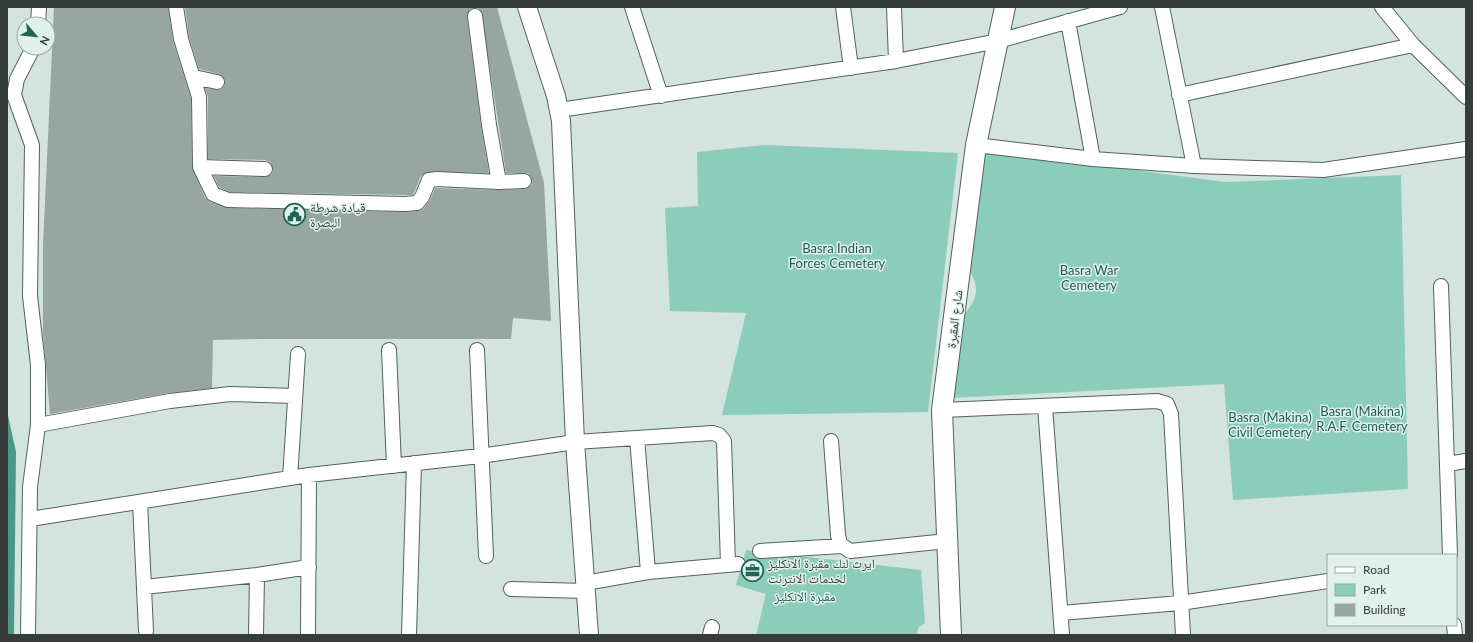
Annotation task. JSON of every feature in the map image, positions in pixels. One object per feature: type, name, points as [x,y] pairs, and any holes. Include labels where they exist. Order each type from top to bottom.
[{"type":"main road","name":"شارع المقبرة","points":[[951,635],[942,410],[976,145],[1005,7]]},
{"type":"street","points":[[176,7],[181,38],[194,77],[198,97],[200,167],[213,194],[228,200],[405,204],[417,203],[422,197],[429,180],[524,182]]},
{"type":"street","points":[[527,7],[559,110],[575,442],[589,635]]},
{"type":"street","points":[[632,7],[661,96]]},
{"type":"street","points":[[843,7],[850,68]]},
{"type":"street","points":[[894,7],[896,61]]},
{"type":"street","points":[[559,110],[896,61],[998,41],[1120,7]]},
{"type":"street","points":[[1162,7],[1194,166]]},
{"type":"street","points":[[1382,7],[1413,45],[1466,97]]},
{"type":"street","points":[[474,16],[489,125],[499,182]]},
{"type":"street","points":[[1068,21],[1093,159]]},
{"type":"street","points":[[1179,95],[1413,45]]},
{"type":"street","points":[[28,635],[30,487],[38,425],[38,365],[30,296],[32,145],[14,95],[17,79],[29,56]]},
{"type":"street","points":[[194,77],[217,82]]},
{"type":"street","points":[[976,145],[1093,159],[1194,166],[1323,170],[1466,149]]},
{"type":"street","points":[[200,167],[265,170]]},
{"type":"street","points":[[1441,286],[1450,554]]},
{"type":"street","points":[[389,350],[394,466]]},
{"type":"street","points":[[477,350],[480,456],[486,556]]},
{"type":"street","points":[[290,478],[298,354]]},
{"type":"street","points":[[38,425],[170,401],[230,394],[295,396]]},
{"type":"street","points":[[942,410],[1157,401],[1167,404],[1171,414],[1180,603],[1183,635]]},
{"type":"street","points":[[1045,406],[1062,635]]},
{"type":"street","points":[[30,519],[309,475],[480,456],[575,442],[713,433],[720,435],[724,441],[733,564],[648,572],[585,587],[511,589]]},
{"type":"street","points":[[637,438],[648,572]]},
{"type":"street","points":[[831,440],[838,535],[842,546]]},
{"type":"street","points":[[1447,464],[1466,461]]},
{"type":"street","points":[[409,635],[414,463]]},
{"type":"street","points":[[308,635],[309,475]]},
{"type":"street","points":[[140,502],[146,631]]},
{"type":"street","points":[[760,551],[842,546],[850,551],[947,541]]},
{"type":"street","points":[[144,587],[257,575],[309,566]]},
{"type":"street","points":[[256,635],[257,575]]},
{"type":"street","points":[[1061,613],[1180,603],[1327,581]]},
{"type":"green space","name":"Basra Indian Forces Cemetery","points":[[765,145],[958,153],[928,412],[722,415],[746,313],[670,311],[665,208],[698,206],[697,152]]},
{"type":"green space","name":"Basra War Cemetery","points":[[983,150],[1225,182],[1401,175],[1408,489],[1233,500],[1224,384],[951,398],[961,317],[971,305],[976,293],[974,280],[966,266]]},
{"type":"green space","name":"مقبرة الانكليز","points":[[746,550],[921,570],[925,623],[919,627],[916,635],[756,635],[766,594],[736,585]]},
{"type":"shaded area","points":[[7,411],[16,452],[14,635],[7,635]]},
{"type":"building","name":"قيادة شرطة البصرة","points":[[54,7],[168,7],[173,41],[191,98],[192,167],[205,198],[210,202],[228,208],[405,212],[423,209],[430,200],[435,188],[499,190],[525,189],[532,185],[531,177],[528,173],[506,173],[481,11],[478,8],[470,9],[467,17],[481,126],[489,173],[428,172],[421,176],[413,195],[405,195],[230,192],[219,187],[214,176],[265,177],[272,174],[273,169],[270,162],[265,160],[208,159],[208,97],[205,88],[220,90],[224,87],[225,80],[219,74],[199,69],[189,37],[185,7],[497,7],[544,183],[551,321],[513,318],[511,339],[213,340],[212,388],[169,393],[50,414],[43,333],[43,245],[52,56],[56,56],[56,16],[54,16]]},
{"type":"place","name":"قيادة شرطة البصرة","points":[[295,214]]},
{"type":"place","name":"ايرث لنك مقبرة الانكليز لخدمات الانترنت","points":[[753,570]]},
{"type":"park label","name":"Basra (Makina) R.A.F. Cemetery","points":[[1362,418]]},
{"type":"park label","name":"Basra (Makina) Civil Cemetery","points":[[1270,424]]}]
